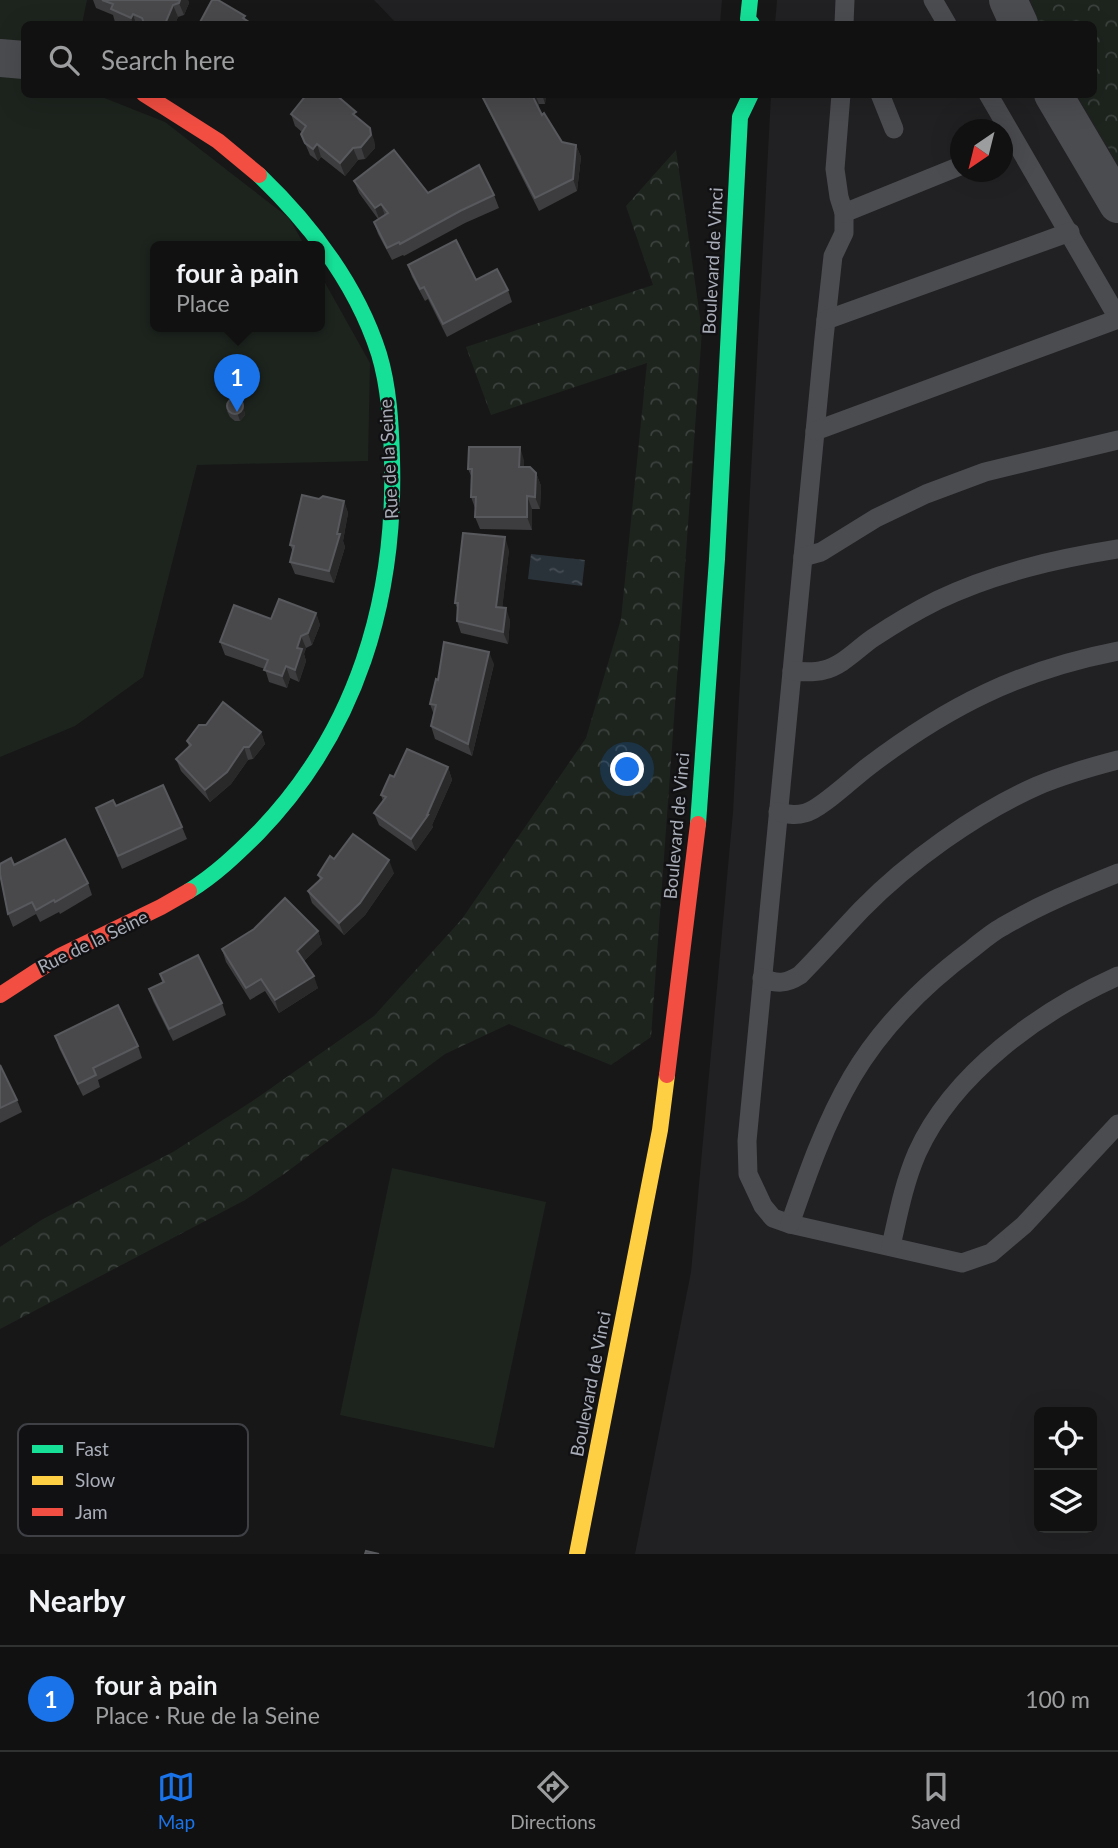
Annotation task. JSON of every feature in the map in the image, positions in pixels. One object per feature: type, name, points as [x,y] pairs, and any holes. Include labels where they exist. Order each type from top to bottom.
[{"type":"main road","points":[[750,0],[750,21]]},
{"type":"main road","name":"Rue de la Seine","points":[[152,98],[198,126],[270,183],[292,206],[318,241]]},
{"type":"main road","name":"Boulevard de Vinci","points":[[577,1554],[660,1130],[696,856],[717,559],[740,117],[749,98]]},
{"type":"main road","name":"Rue de la Seine","points":[[0,995],[38,968],[157,911],[198,886],[234,858],[292,795],[334,730],[358,681],[374,636],[385,589],[393,521],[390,424],[384,374],[375,342],[360,310],[325,252]]},
{"type":"street","points":[[1008,0],[1018,21]]},
{"type":"street","points":[[0,58],[21,60]]},
{"type":"street","points":[[1055,98],[1118,204]]},
{"type":"lane","points":[[844,21],[845,0]]},
{"type":"lane","points":[[933,0],[945,21]]},
{"type":"lane","points":[[841,98],[835,169],[844,213],[844,233],[833,256],[826,320],[747,1141],[748,1174],[763,1206],[773,1218],[962,1263],[991,1252],[1024,1225],[1118,1125]]},
{"type":"lane","points":[[882,98],[894,129]]},
{"type":"lane","points":[[990,98],[998,119]]},
{"type":"lane","points":[[815,431],[1118,318],[1070,232],[1013,153]]},
{"type":"lane","points":[[844,213],[950,170]]},
{"type":"lane","points":[[826,320],[1070,232]]},
{"type":"lane","points":[[803,557],[821,552],[876,518],[926,494],[985,472],[1118,440]]},
{"type":"lane","points":[[792,671],[826,670],[901,621],[938,600],[977,584],[1018,569],[1118,549]]},
{"type":"lane","points":[[778,812],[792,815],[808,813],[870,765],[947,712],[977,696],[1058,665],[1118,650]]},
{"type":"lane","points":[[762,978],[774,983],[787,983],[800,975],[863,908],[902,873],[951,836],[991,811],[1035,787],[1118,760]]},
{"type":"lane","points":[[790,1224],[809,1169],[852,1077],[874,1044],[907,1005],[943,970],[999,928],[1049,901],[1118,873]]},
{"type":"lane","points":[[891,1246],[916,1155],[943,1109],[963,1084],[1029,1027],[1070,999],[1118,976]]},
{"type":"shaded area","points":[[374,0],[722,0],[720,21],[394,21]]},
{"type":"shaded area","points":[[777,0],[1118,0],[1118,1554],[635,1554],[691,1272],[733,812],[771,98],[1097,98],[1097,21],[775,21]]},
{"type":"green space","points":[[0,0],[87,0],[83,21],[21,21],[21,98],[105,98],[165,122],[289,218],[302,241],[150,241],[150,332],[325,332],[325,283],[370,363],[368,461],[197,465],[143,677],[75,726],[0,757]]},
{"type":"green space","points":[[1031,0],[1118,0],[1118,164],[1079,98],[1097,98],[1097,21],[1038,21]]},
{"type":"green space","points":[[676,150],[702,331],[651,1037],[611,1065],[509,1024],[445,1054],[245,1200],[0,1329],[0,1247],[43,1219],[173,1152],[251,1102],[374,1016],[462,919],[586,738],[621,619],[647,363],[491,415],[466,347],[653,285],[626,206]]},
{"type":"green space","points":[[392,1168],[546,1202],[494,1448],[340,1415]]},
{"type":"water","points":[[531,554],[585,560],[582,586],[528,579]]},
{"type":"building","points":[[102,0],[180,0],[173,5],[166,21],[143,21],[133,14],[131,18],[111,9],[113,4]]},
{"type":"building","points":[[212,0],[218,0],[245,16],[243,18],[248,21],[201,21]]},
{"type":"building","points":[[304,98],[340,98],[370,128],[371,135],[361,147],[353,148],[340,163],[317,144],[313,149],[305,143],[301,134],[306,126],[291,114]]},
{"type":"building","points":[[483,98],[534,98],[542,115],[544,113],[562,142],[576,145],[573,179],[535,198]]},
{"type":"building","points":[[394,150],[428,193],[479,165],[494,195],[400,244],[399,242],[387,248],[374,222],[388,213],[381,204],[375,208],[354,181]]},
{"type":"building","points":[[456,240],[476,280],[497,269],[508,290],[443,324],[424,287],[420,289],[408,265]]},
{"type":"building","points":[[232,398],[238,398],[243,406],[241,412],[232,414],[227,409],[227,403]]},
{"type":"building","points":[[469,447],[520,447],[519,467],[530,467],[536,473],[535,497],[527,496],[527,517],[475,517],[476,497],[471,497],[472,469],[468,469]]},
{"type":"building","points":[[302,495],[344,501],[337,534],[340,534],[329,571],[290,562],[294,546],[290,545]]},
{"type":"building","points":[[463,533],[505,537],[496,607],[506,608],[503,632],[457,621],[458,603],[455,603]]},
{"type":"building","points":[[279,599],[316,613],[308,633],[301,636],[297,648],[302,649],[295,670],[286,666],[282,676],[264,670],[268,660],[220,642],[234,605],[271,619]]},
{"type":"building","points":[[444,642],[489,652],[468,744],[431,726],[436,705],[430,704],[436,679],[438,680]]},
{"type":"building","points":[[223,702],[261,732],[249,747],[244,747],[227,772],[205,790],[176,759],[191,745],[187,741],[199,725],[206,725]]},
{"type":"building","points":[[407,749],[448,767],[428,815],[411,839],[374,813],[386,797],[381,795],[390,775],[394,777]]},
{"type":"building","points":[[163,785],[182,827],[118,856],[96,808],[113,800],[116,806]]},
{"type":"building","points":[[353,834],[389,860],[360,903],[339,923],[308,891],[322,878],[318,875],[330,856],[334,859]]},
{"type":"building","points":[[65,839],[88,883],[36,910],[32,902],[8,914],[0,864],[11,858],[14,865]]},
{"type":"building","points":[[285,898],[318,931],[297,951],[314,976],[275,1000],[261,979],[246,988],[222,949],[254,929]]},
{"type":"building","points":[[198,955],[222,1003],[169,1029],[149,989],[164,982],[160,974]]},
{"type":"building","points":[[118,1005],[138,1046],[93,1068],[96,1075],[78,1084],[55,1036]]},
{"type":"building","points":[[0,1065],[17,1100],[0,1108]]},
{"type":"traffic: fast","points":[[750,0],[750,21]]},
{"type":"traffic: fast","points":[[698,824],[717,559],[740,117],[749,98]]},
{"type":"traffic: fast","points":[[259,175],[318,241]]},
{"type":"traffic: fast","points":[[189,891],[217,871],[258,833],[292,793],[321,751],[345,707],[364,660],[377,612],[387,562],[391,511],[392,446],[387,392],[379,354],[370,329],[345,280],[325,250]]},
{"type":"traffic: slow","points":[[577,1554],[660,1130],[667,1075]]},
{"type":"traffic: jam","points":[[150,98],[218,141],[259,175]]},
{"type":"traffic: jam","points":[[667,1075],[698,824]]},
{"type":"traffic: jam","points":[[0,995],[60,956],[189,891]]},
{"type":"place","name":"four à pain","points":[[237,412]]}]
